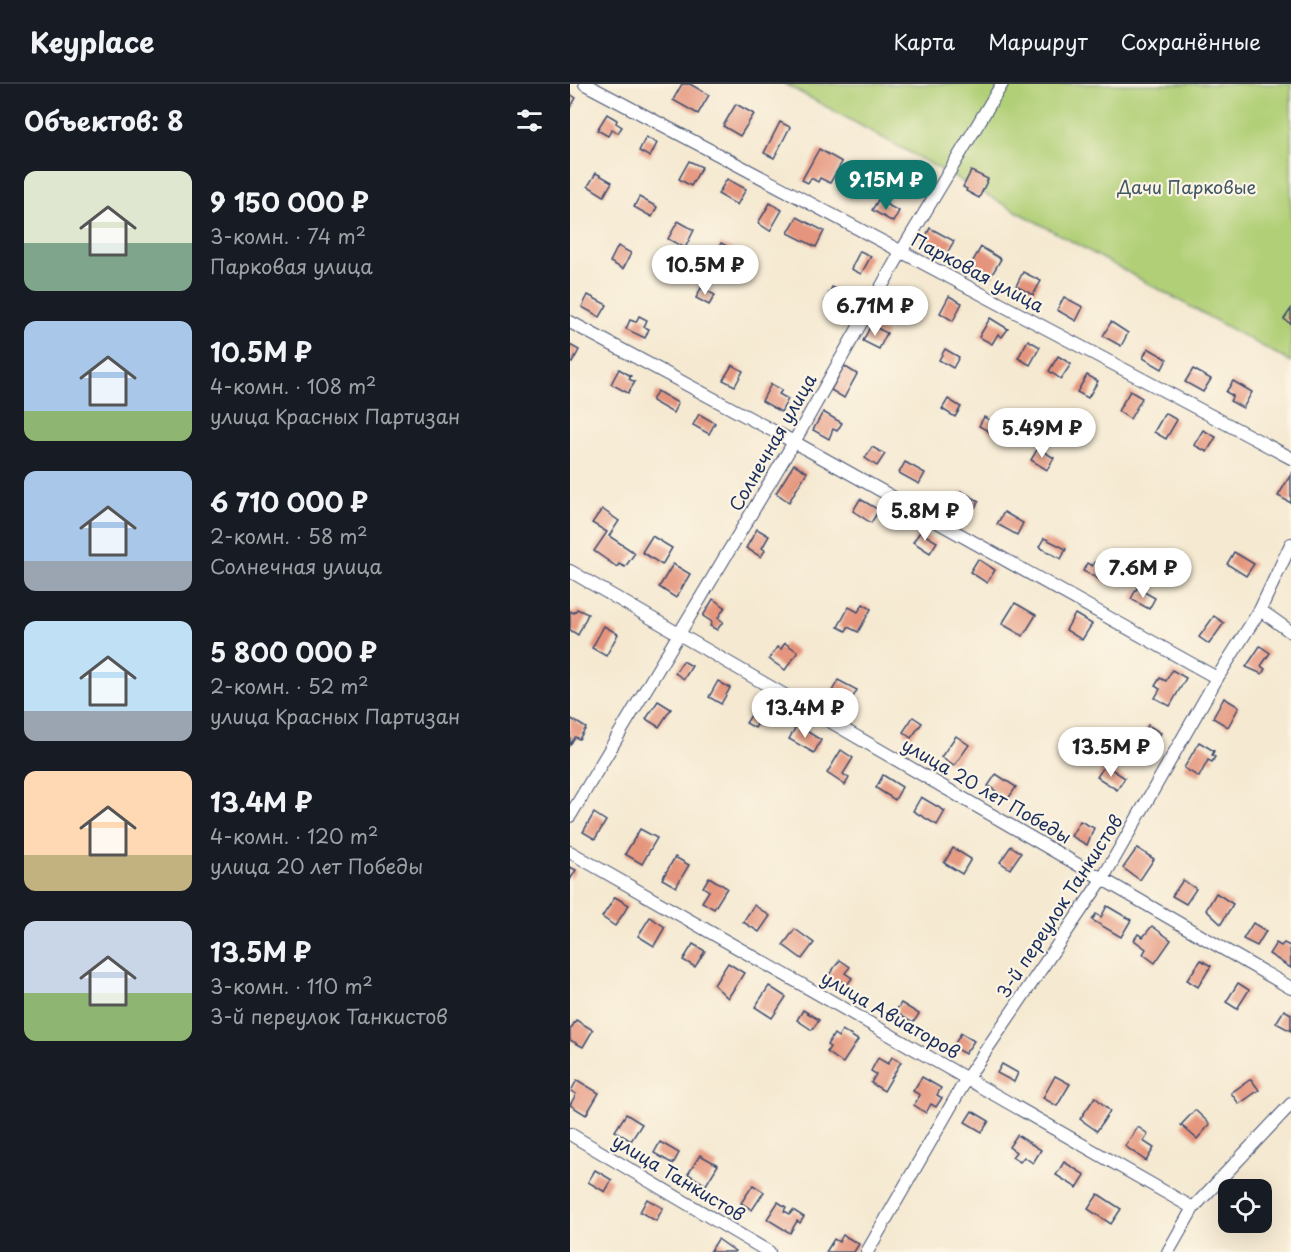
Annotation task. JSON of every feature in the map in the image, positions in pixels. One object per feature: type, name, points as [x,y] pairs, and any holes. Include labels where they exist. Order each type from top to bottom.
[{"type":"street","name":"Парковая улица","points":[[585,84],[1291,458]]},
{"type":"street","name":"Солнечная улица","points":[[570,816],[794,442],[901,252],[1002,84]]},
{"type":"street","points":[[570,322],[794,442],[1217,678]]},
{"type":"street","name":"3-й переулок Танкистов","points":[[867,1252],[967,1078],[1103,878],[1217,678],[1260,610],[1291,544]]},
{"type":"street","name":"улица 20 лет Победы","points":[[570,572],[1291,987]]},
{"type":"street","points":[[1260,610],[1291,632]]},
{"type":"street","name":"улица Авиаторов","points":[[570,852],[1193,1208]]},
{"type":"street","points":[[1168,1252],[1193,1208],[1291,1104]]},
{"type":"street","name":"улица Танкистов","points":[[570,1134],[769,1252]]},
{"type":"green space","name":"Дачи Парковые","points":[[785,84],[1291,84],[1291,362]]},
{"type":"building","points":[[682,84],[690,84],[709,95],[698,114],[673,100]]},
{"type":"building","points":[[570,94],[576,98],[570,108]]},
{"type":"building","points":[[736,104],[754,114],[740,136],[723,126]]},
{"type":"building","points":[[607,114],[617,120],[616,123],[622,127],[618,133],[612,129],[608,136],[597,130]]},
{"type":"building","points":[[780,122],[790,127],[774,158],[764,153]]},
{"type":"building","points":[[646,137],[657,143],[650,157],[639,151]]},
{"type":"building","points":[[819,149],[842,162],[830,183],[820,178],[818,182],[811,178],[808,183],[802,180]]},
{"type":"building","points":[[689,161],[702,167],[691,186],[679,179]]},
{"type":"building","points":[[910,166],[923,174],[911,193],[898,185]]},
{"type":"building","points":[[971,171],[988,179],[979,198],[963,187]]},
{"type":"building","points":[[596,173],[612,182],[604,196],[588,186]]},
{"type":"building","points":[[727,179],[746,189],[737,205],[718,194]]},
{"type":"building","points":[[639,197],[657,207],[652,217],[634,207]]},
{"type":"building","points":[[878,200],[899,211],[893,222],[872,210]]},
{"type":"building","points":[[770,203],[782,210],[770,231],[758,223]]},
{"type":"building","points":[[797,217],[824,231],[816,247],[788,233]]},
{"type":"building","points":[[678,221],[694,230],[685,248],[668,239]]},
{"type":"building","points":[[930,228],[954,241],[946,255],[923,242]]},
{"type":"building","points":[[721,243],[740,253],[733,267],[714,257]]},
{"type":"building","points":[[618,246],[631,253],[623,269],[610,262]]},
{"type":"building","points":[[981,247],[1001,259],[990,278],[970,266]]},
{"type":"building","points":[[860,251],[871,256],[861,274],[851,269]]},
{"type":"building","points":[[1023,272],[1041,281],[1033,295],[1016,286]]},
{"type":"building","points":[[832,287],[849,295],[842,310],[825,302]]},
{"type":"building","points":[[701,288],[715,295],[709,305],[696,298]]},
{"type":"building","points":[[588,295],[607,305],[600,317],[582,307]]},
{"type":"building","points":[[949,296],[962,303],[953,321],[940,313]]},
{"type":"building","points":[[1064,297],[1083,307],[1076,321],[1057,310]]},
{"type":"building","points":[[1291,309],[1291,324],[1284,319]]},
{"type":"building","points":[[639,316],[647,320],[644,327],[649,329],[645,338],[626,329],[630,320],[636,322]]},
{"type":"building","points":[[990,318],[1008,329],[1002,337],[998,334],[992,344],[979,337]]},
{"type":"building","points":[[1111,322],[1128,333],[1121,346],[1103,336]]},
{"type":"building","points":[[871,325],[887,333],[879,349],[863,341]]},
{"type":"building","points":[[1028,340],[1040,347],[1030,365],[1018,358]]},
{"type":"building","points":[[570,345],[579,350],[572,363],[570,362]]},
{"type":"building","points":[[1148,348],[1167,359],[1162,369],[1143,358]]},
{"type":"building","points":[[945,349],[959,357],[953,368],[939,360]]},
{"type":"building","points":[[1058,356],[1071,364],[1061,379],[1049,371]]},
{"type":"building","points":[[732,365],[743,371],[735,386],[723,380]]},
{"type":"building","points":[[844,366],[857,374],[844,398],[831,390]]},
{"type":"building","points":[[619,369],[631,376],[629,379],[635,382],[628,393],[611,384]]},
{"type":"building","points":[[1193,369],[1211,379],[1203,392],[1185,382]]},
{"type":"building","points":[[1087,375],[1098,381],[1088,398],[1077,392]]},
{"type":"building","points":[[1233,381],[1252,392],[1243,408],[1230,401],[1233,396],[1226,392]]},
{"type":"building","points":[[771,384],[782,390],[779,394],[788,399],[781,412],[762,401]]},
{"type":"building","points":[[657,391],[678,403],[673,413],[652,401]]},
{"type":"building","points":[[1130,391],[1142,398],[1130,419],[1118,411]]},
{"type":"building","points":[[948,399],[961,407],[955,417],[942,409]]},
{"type":"building","points":[[823,412],[842,423],[837,431],[833,429],[829,439],[813,430]]},
{"type":"building","points":[[1165,413],[1177,420],[1166,439],[1154,432]]},
{"type":"building","points":[[699,414],[715,423],[709,434],[693,425]]},
{"type":"building","points":[[984,417],[1002,427],[997,436],[979,426]]},
{"type":"building","points":[[1203,430],[1216,437],[1207,452],[1194,445]]},
{"type":"building","points":[[872,447],[885,454],[877,466],[865,458]]},
{"type":"building","points":[[1038,448],[1054,458],[1047,470],[1031,460]]},
{"type":"building","points":[[905,462],[925,473],[919,484],[899,473]]},
{"type":"building","points":[[794,464],[807,472],[789,502],[776,493]]},
{"type":"building","points":[[1291,474],[1291,503],[1278,496]]},
{"type":"building","points":[[961,491],[979,501],[973,511],[955,501]]},
{"type":"building","points":[[860,499],[879,510],[871,523],[853,511]]},
{"type":"building","points":[[602,509],[619,521],[609,536],[635,553],[625,567],[619,564],[617,567],[594,551],[607,532],[592,523]]},
{"type":"building","points":[[1004,512],[1023,523],[1017,535],[997,524]]},
{"type":"building","points":[[757,529],[769,536],[762,548],[765,550],[761,557],[746,548]]},
{"type":"building","points":[[920,532],[937,542],[930,553],[913,542]]},
{"type":"building","points":[[652,536],[672,548],[662,565],[642,552]]},
{"type":"building","points":[[1044,538],[1066,549],[1061,559],[1039,547]]},
{"type":"building","points":[[1234,552],[1254,564],[1246,576],[1227,564]]},
{"type":"building","points":[[978,559],[995,570],[987,583],[970,572]]},
{"type":"building","points":[[1095,562],[1112,571],[1106,583],[1083,571],[1087,563],[1092,566]]},
{"type":"building","points":[[673,564],[690,574],[676,598],[659,587]]},
{"type":"building","points":[[1137,588],[1155,598],[1149,609],[1131,599]]},
{"type":"building","points":[[713,599],[725,607],[718,618],[723,622],[717,630],[710,626],[712,622],[703,616]]},
{"type":"building","points":[[1015,603],[1036,615],[1023,636],[1002,624]]},
{"type":"building","points":[[863,604],[871,609],[858,632],[848,627],[846,631],[838,627],[849,607],[858,612]]},
{"type":"building","points":[[577,609],[588,614],[578,635],[570,630],[570,611],[574,613]]},
{"type":"building","points":[[1075,614],[1092,624],[1082,640],[1066,630]]},
{"type":"building","points":[[1214,616],[1224,623],[1209,644],[1199,637]]},
{"type":"building","points":[[604,626],[618,634],[606,656],[592,648]]},
{"type":"building","points":[[785,643],[798,652],[785,670],[769,659],[777,647],[781,649]]},
{"type":"building","points":[[1260,646],[1270,653],[1261,666],[1265,669],[1262,674],[1246,667]]},
{"type":"building","points":[[683,661],[692,666],[684,679],[675,673]]},
{"type":"building","points":[[1172,670],[1186,678],[1170,706],[1155,698],[1160,689],[1155,686],[1160,678],[1166,681]]},
{"type":"building","points":[[838,680],[857,690],[849,704],[831,693]]},
{"type":"building","points":[[718,681],[730,688],[721,704],[709,697]]},
{"type":"building","points":[[1224,698],[1239,707],[1228,727],[1213,718]]},
{"type":"building","points":[[658,701],[671,709],[659,727],[646,719]]},
{"type":"building","points":[[759,703],[768,708],[755,728],[746,723]]},
{"type":"building","points":[[913,717],[922,723],[911,738],[903,732]]},
{"type":"building","points":[[570,718],[586,728],[579,739],[575,737],[570,745]]},
{"type":"building","points":[[797,725],[821,740],[814,753],[789,739]]},
{"type":"building","points":[[1148,725],[1161,733],[1152,749],[1139,741]]},
{"type":"building","points":[[956,736],[969,745],[954,766],[941,757]]},
{"type":"building","points":[[1199,742],[1214,751],[1212,755],[1215,757],[1212,762],[1208,760],[1199,777],[1184,768]]},
{"type":"building","points":[[841,750],[853,758],[843,774],[849,778],[845,785],[827,773]]},
{"type":"building","points":[[1105,765],[1125,778],[1117,790],[1097,777]]},
{"type":"building","points":[[996,774],[1016,787],[1008,799],[988,786]]},
{"type":"building","points":[[883,775],[902,787],[895,800],[876,788]]},
{"type":"building","points":[[921,797],[945,811],[937,825],[913,811]]},
{"type":"building","points":[[594,813],[606,821],[595,839],[583,832]]},
{"type":"building","points":[[1080,821],[1094,828],[1087,845],[1071,836]]},
{"type":"building","points":[[640,829],[657,838],[642,864],[625,854]]},
{"type":"building","points":[[1011,846],[1021,853],[1010,869],[1000,862]]},
{"type":"building","points":[[953,848],[971,859],[962,874],[944,863]]},
{"type":"building","points":[[1137,848],[1154,859],[1140,880],[1123,868]]},
{"type":"building","points":[[675,857],[689,865],[676,887],[662,879]]},
{"type":"building","points":[[570,867],[576,870],[570,880]]},
{"type":"building","points":[[709,877],[727,888],[714,909],[702,902],[709,891],[703,887]]},
{"type":"building","points":[[1183,880],[1196,889],[1186,904],[1172,896]]},
{"type":"building","points":[[1216,893],[1233,904],[1221,924],[1206,910]]},
{"type":"building","points":[[615,897],[629,905],[615,926],[602,917]]},
{"type":"building","points":[[754,905],[770,916],[759,932],[743,922]]},
{"type":"building","points":[[1107,906],[1131,920],[1121,937],[1092,920],[1096,914],[1101,917]]},
{"type":"building","points":[[650,917],[665,927],[654,946],[638,936]]},
{"type":"building","points":[[1253,923],[1266,931],[1257,946],[1243,939]]},
{"type":"building","points":[[1152,926],[1171,940],[1155,963],[1143,954],[1146,949],[1134,940],[1138,934],[1143,937]]},
{"type":"building","points":[[795,929],[814,943],[802,959],[783,945]]},
{"type":"building","points":[[1276,943],[1281,946],[1284,943],[1290,946],[1291,968],[1269,954]]},
{"type":"building","points":[[693,944],[705,951],[695,967],[683,960]]},
{"type":"building","points":[[840,960],[850,967],[845,973],[852,978],[847,985],[841,981],[836,988],[825,980]]},
{"type":"building","points":[[1201,960],[1211,966],[1198,987],[1187,980]]},
{"type":"building","points":[[728,963],[744,973],[728,998],[714,985]]},
{"type":"building","points":[[1238,983],[1249,990],[1237,1009],[1226,1002]]},
{"type":"building","points":[[769,986],[786,997],[772,1018],[755,1007]]},
{"type":"building","points":[[901,1003],[919,1014],[913,1023],[895,1012]]},
{"type":"building","points":[[803,1010],[819,1020],[812,1030],[797,1020]]},
{"type":"building","points":[[1284,1010],[1291,1014],[1291,1031],[1276,1023]]},
{"type":"building","points":[[576,1020],[593,1030],[583,1047],[570,1040],[570,1030]]},
{"type":"building","points":[[842,1030],[858,1040],[843,1063],[827,1052],[830,1047],[827,1045],[834,1034],[838,1037]]},
{"type":"building","points":[[961,1033],[974,1041],[965,1054],[953,1047]]},
{"type":"building","points":[[892,1057],[901,1062],[884,1091],[871,1083],[876,1074],[871,1071],[878,1058],[888,1064]]},
{"type":"building","points":[[1002,1064],[1018,1073],[1014,1082],[997,1073]]},
{"type":"building","points":[[1055,1076],[1070,1084],[1057,1106],[1043,1098]]},
{"type":"building","points":[[922,1077],[941,1088],[937,1095],[942,1098],[936,1107],[931,1104],[926,1113],[914,1105],[920,1095],[913,1091]]},
{"type":"building","points":[[1251,1079],[1259,1090],[1239,1104],[1231,1093]]},
{"type":"building","points":[[577,1080],[599,1093],[586,1115],[570,1105],[576,1094],[571,1091]]},
{"type":"building","points":[[1095,1097],[1110,1111],[1097,1131],[1080,1119]]},
{"type":"building","points":[[1195,1110],[1210,1124],[1197,1139],[1181,1125]]},
{"type":"building","points":[[972,1111],[989,1121],[982,1132],[965,1122]]},
{"type":"building","points":[[626,1114],[642,1124],[631,1141],[615,1131]]},
{"type":"building","points":[[1138,1127],[1148,1134],[1143,1141],[1154,1148],[1146,1161],[1125,1146]]},
{"type":"building","points":[[1017,1135],[1041,1150],[1033,1163],[1024,1157],[1020,1162],[1012,1157],[1016,1152],[1009,1147]]},
{"type":"building","points":[[660,1142],[679,1153],[673,1164],[654,1153]]},
{"type":"building","points":[[700,1155],[718,1165],[706,1185],[688,1174]]},
{"type":"building","points":[[1064,1162],[1085,1175],[1077,1188],[1056,1175]]},
{"type":"building","points":[[595,1170],[612,1180],[605,1192],[588,1182]]},
{"type":"building","points":[[753,1185],[764,1192],[752,1210],[741,1203]]},
{"type":"building","points":[[1098,1194],[1121,1209],[1111,1224],[1088,1209]]},
{"type":"building","points":[[647,1199],[663,1208],[656,1221],[640,1212]]},
{"type":"building","points":[[778,1202],[786,1207],[784,1211],[790,1214],[793,1210],[804,1217],[800,1223],[797,1221],[790,1233],[767,1219]]},
{"type":"building","points":[[843,1235],[859,1244],[854,1252],[826,1252],[834,1239],[839,1242]]},
{"type":"building","points":[[718,1239],[735,1251],[710,1252]]}]
